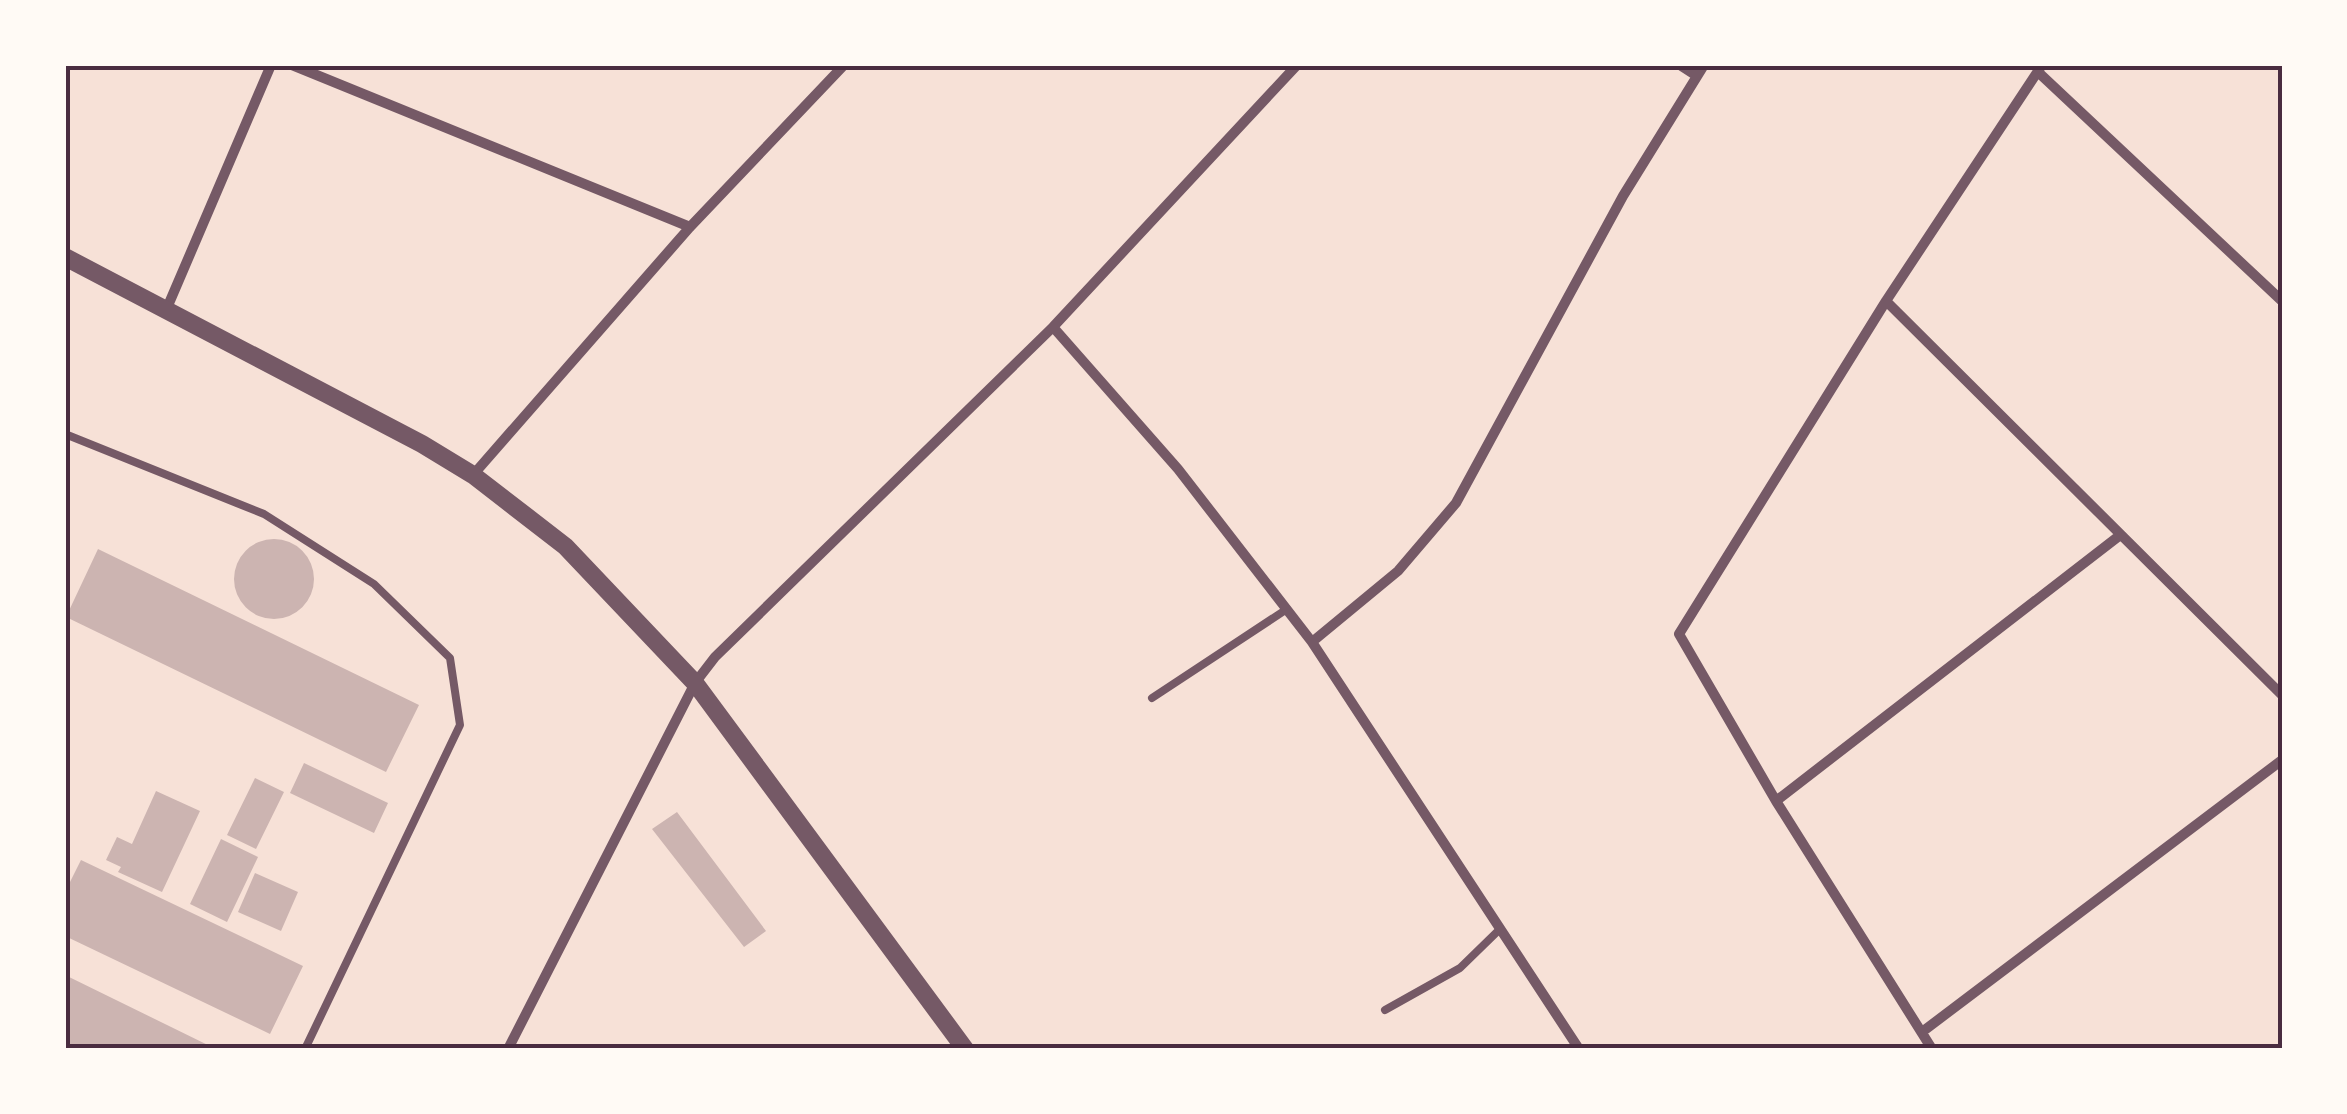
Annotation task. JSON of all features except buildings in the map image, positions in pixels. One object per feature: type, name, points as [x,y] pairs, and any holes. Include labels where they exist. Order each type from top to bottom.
[{"type":"street","points":[[166,308],[271,65]]},
{"type":"street","points":[[292,65],[690,228]]},
{"type":"street","points":[[824,65],[842,68]]},
{"type":"street","points":[[508,1049],[694,683],[715,657],[1053,327],[1296,65]]},
{"type":"street","points":[[1680,65],[1697,76]]},
{"type":"street","points":[[1312,642],[1398,571],[1456,503],[1623,196],[1704,65]]},
{"type":"street","points":[[473,475],[690,228],[842,68]]},
{"type":"street","points":[[1932,1049],[1680,640],[1682,628],[1886,300],[2040,69],[2282,301]]},
{"type":"street","points":[[65,258],[166,308],[473,475],[565,546],[694,683],[964,1049]]},
{"type":"street","points":[[1886,300],[2282,695]]},
{"type":"street","points":[[1053,327],[1178,469],[1312,642],[1580,1049]]},
{"type":"street","points":[[1776,801],[2119,536]]},
{"type":"street","points":[[1922,1032],[2282,760]]},
{"type":"lane","points":[[65,434],[264,514],[374,584],[450,658],[460,725],[305,1049]]},
{"type":"lane","points":[[1152,698],[1287,610]]},
{"type":"lane","points":[[1385,1010],[1460,968],[1500,929]]}]
